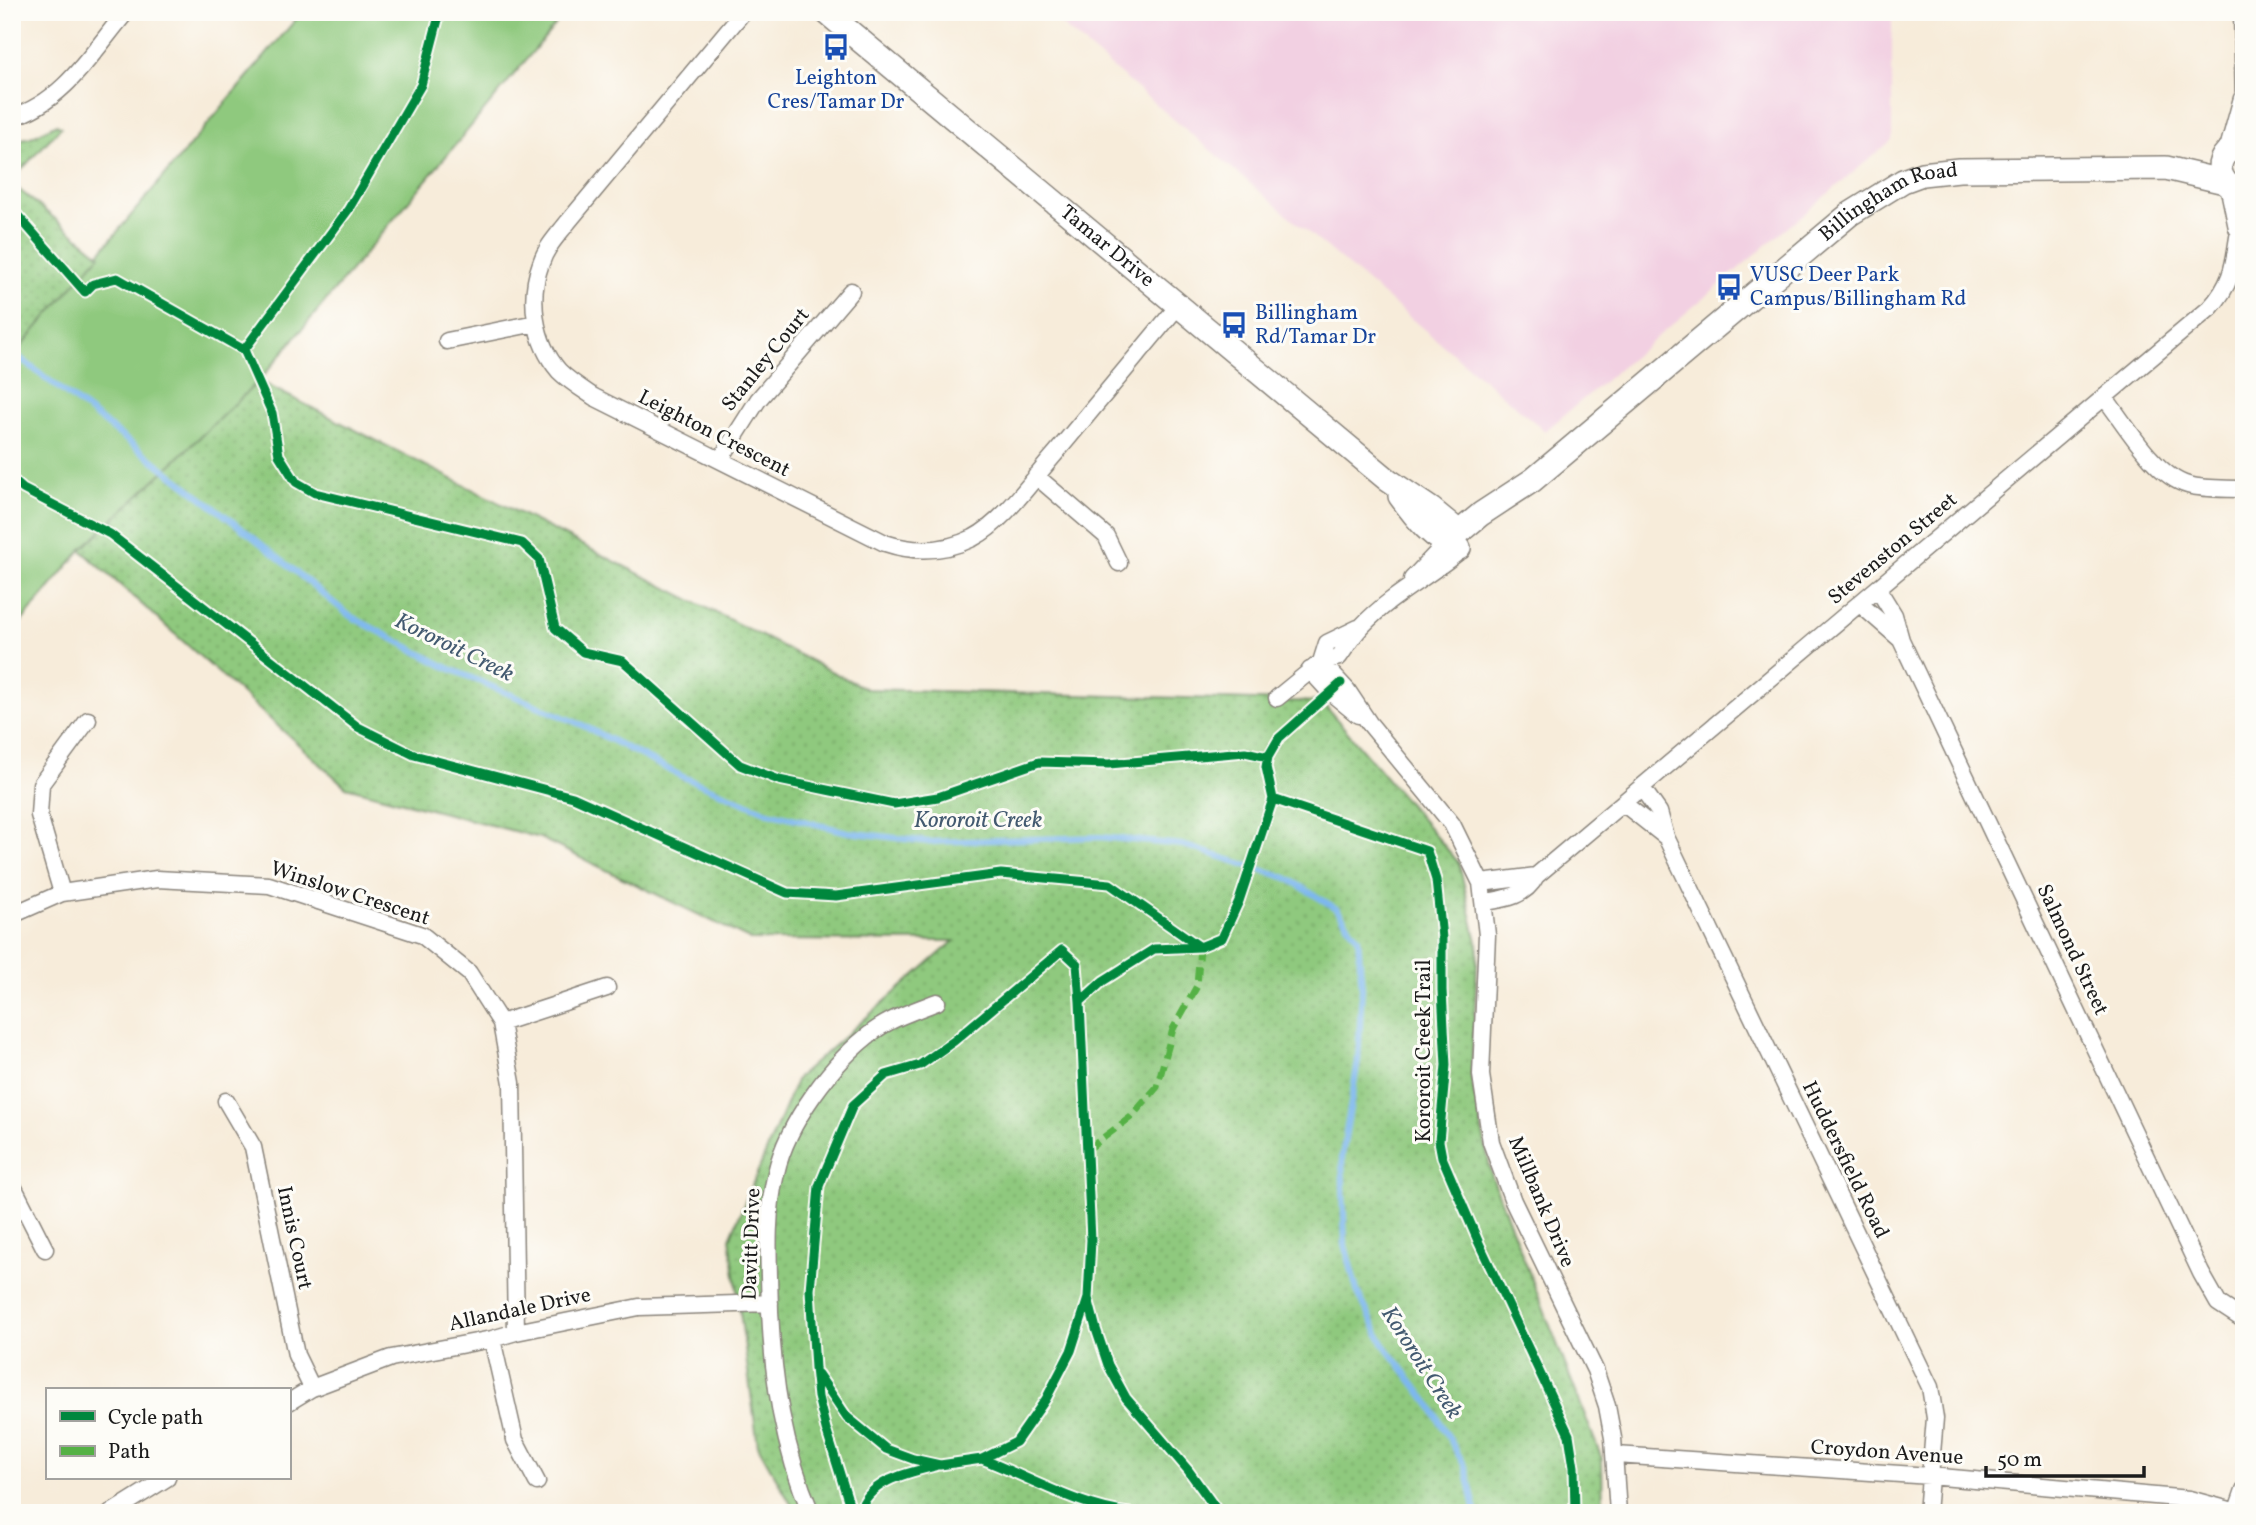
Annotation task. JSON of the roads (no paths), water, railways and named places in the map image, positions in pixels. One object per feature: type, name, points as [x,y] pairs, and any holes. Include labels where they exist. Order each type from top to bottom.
[{"type":"street","points":[[12,117],[34,110],[48,101],[126,12]]},
{"type":"street","name":"Leighton Crescent","points":[[743,12],[551,243],[541,262],[534,301],[536,323],[549,355],[560,372],[594,397],[869,536],[919,551],[957,545],[975,537],[993,523],[1036,476],[1178,306]]},
{"type":"street","name":"Tamar Drive","points":[[826,12],[1388,480],[1431,509],[1455,542]]},
{"type":"street","points":[[2232,185],[2220,169],[2231,152],[2243,101],[2242,12]]},
{"type":"street","name":"Billingham Road","points":[[1277,698],[1316,666],[1327,643],[1360,627],[1402,592],[1443,565],[1455,542],[1533,480],[1850,214],[1903,181],[1922,174],[1959,170],[2166,168],[2231,152]]},
{"type":"street","name":"Billingham Road","points":[[2166,168],[2232,185]]},
{"type":"street","name":"Stevenston Street","points":[[1485,902],[1521,894],[1528,889],[1536,876],[2210,309],[2231,278],[2236,258],[2238,230],[2232,185]]},
{"type":"street","name":"Stevenston Street","points":[[2238,230],[2244,210]]},
{"type":"street","name":"Stanley Court","points":[[720,460],[758,400],[850,291]]},
{"type":"street","points":[[447,341],[536,323]]},
{"type":"street","points":[[2105,398],[2168,475],[2187,485],[2244,489]]},
{"type":"street","points":[[1036,476],[1105,536],[1119,563]]},
{"type":"street","name":"Salmond Street","points":[[1878,589],[1894,615],[1901,640],[2201,1273],[2218,1303],[2243,1319]]},
{"type":"street","points":[[1860,604],[1901,640]]},
{"type":"street","name":"Millbank Drive","points":[[1316,666],[1347,690],[1368,723],[1452,824],[1481,883],[1488,935],[1481,1075],[1491,1142],[1513,1200],[1595,1370],[1610,1421],[1616,1455],[1618,1513]]},
{"type":"street","points":[[62,893],[39,814],[41,784],[88,720]]},
{"type":"street","name":"Huddersfield Road","points":[[1642,788],[1659,812],[1666,837],[1930,1387],[1935,1418],[1927,1513]]},
{"type":"street","name":"Huddersfield Road","points":[[1623,803],[1666,837]]},
{"type":"street","points":[[1481,883],[1536,876]]},
{"type":"street","name":"Winslow Crescent","points":[[12,915],[62,893],[157,879],[269,885],[422,935],[469,973],[501,1023],[512,1083],[516,1332]]},
{"type":"street","points":[[501,1023],[607,988]]},
{"type":"street","name":"Davitt Drive","points":[[811,1513],[790,1457],[780,1416],[774,1371],[768,1250],[770,1209],[776,1172],[786,1144],[819,1085],[847,1055],[875,1030],[937,1002]]},
{"type":"street","name":"Innis Court","points":[[226,1101],[253,1147],[296,1355],[312,1388]]},
{"type":"street","points":[[12,1184],[45,1249]]},
{"type":"street","name":"Allandale Drive","points":[[290,1401],[312,1388],[391,1358],[516,1332],[639,1307],[770,1303]]},
{"type":"street","points":[[492,1339],[515,1440],[537,1482]]},
{"type":"street","name":"Croydon Avenue","points":[[1616,1455],[1930,1476],[2189,1499],[2236,1512]]},
{"type":"street","points":[[111,1513],[164,1480]]},
{"type":"street","points":[[2236,1512],[2244,1490]]},
{"type":"waterway","name":"Kororoit Creek","points":[[12,352],[249,534],[350,616],[446,667],[582,725],[681,776],[768,812],[848,832],[929,842],[1100,837],[1183,845],[1287,878],[1337,909],[1358,938],[1362,988],[1358,1061],[1342,1156],[1345,1245],[1357,1291],[1383,1343],[1431,1406],[1466,1468],[1476,1513]]},
{"type":"place","name":"Leighton Cres/Tamar Dr","points":[[836,47]]},
{"type":"place","name":"VUSC Deer Park Campus/Billingham Rd","points":[[1729,287]]},
{"type":"place","name":"Billingham Rd/Tamar Dr","points":[[1234,325]]}]
